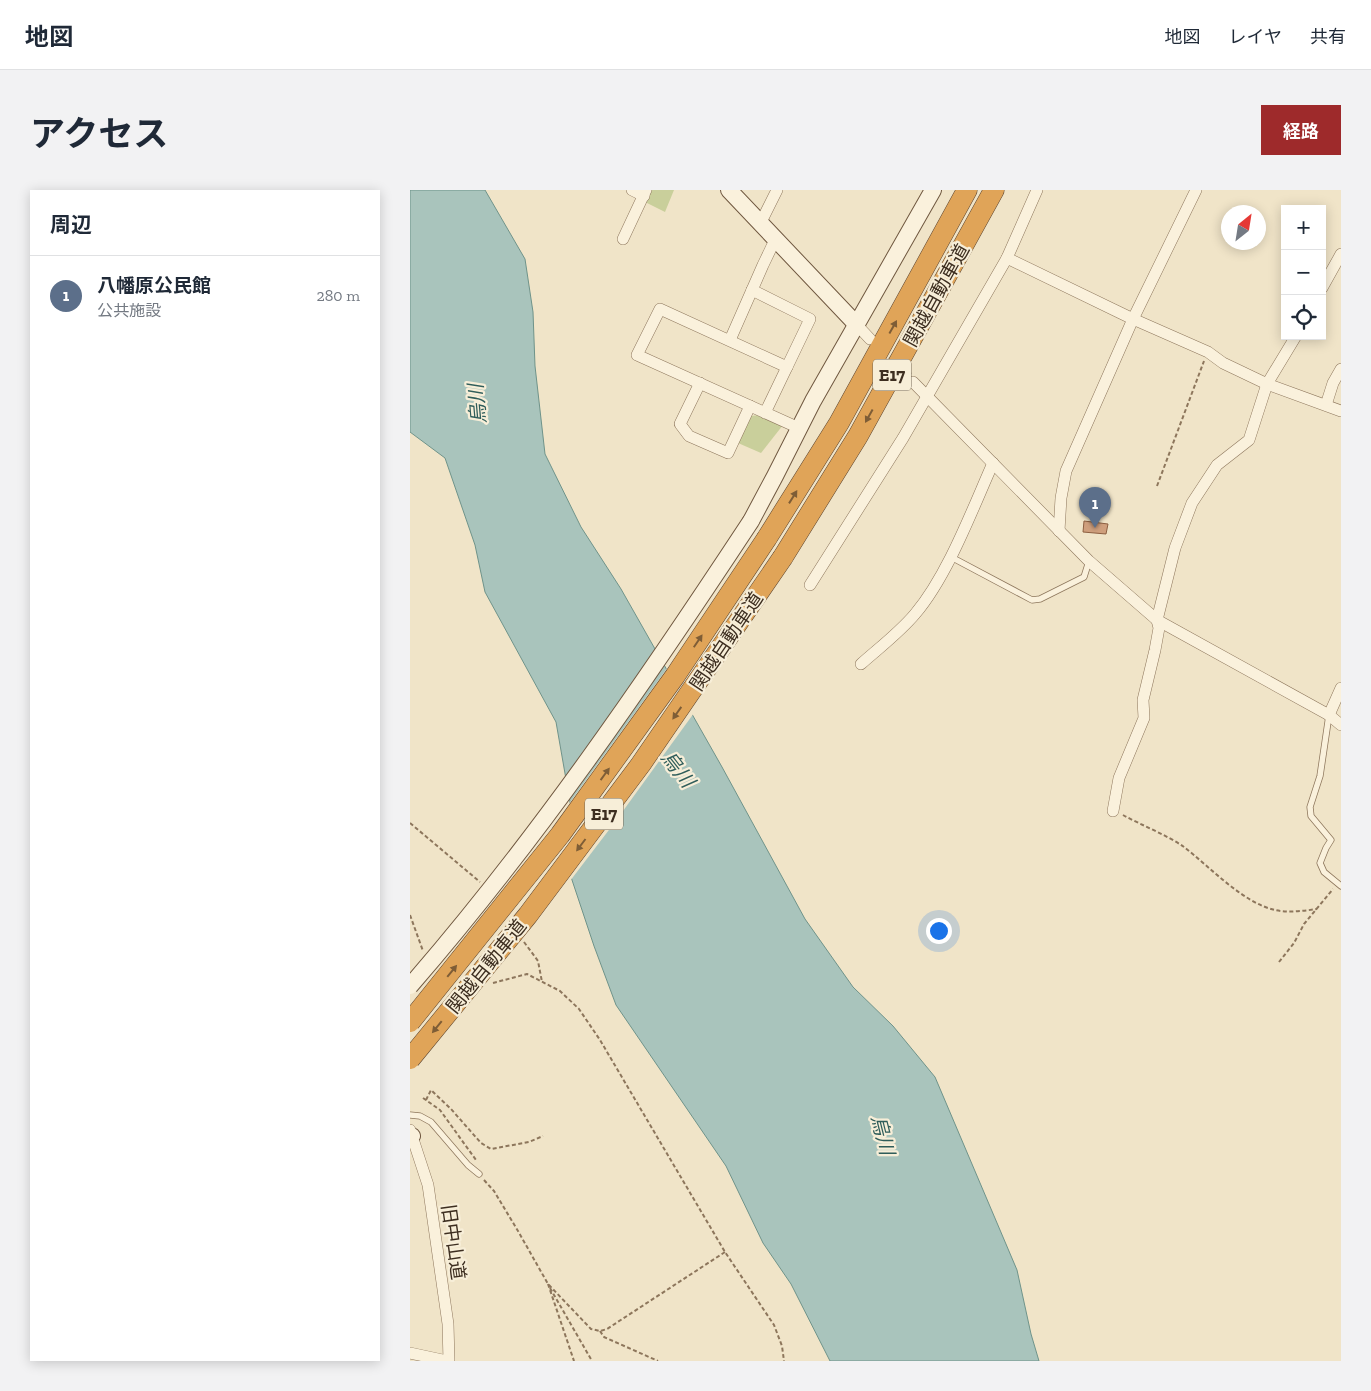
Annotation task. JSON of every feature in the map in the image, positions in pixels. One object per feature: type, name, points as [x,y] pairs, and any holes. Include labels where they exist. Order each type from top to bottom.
[{"type":"highway","name":"関越自動車道","points":[[410,1022],[566,828],[675,676],[767,538],[838,423],[967,190]]},
{"type":"highway","name":"関越自動車道","points":[[410,1059],[528,915],[641,764],[783,557],[858,436],[994,190]]},
{"type":"street","points":[[623,239],[645,193],[632,190]]},
{"type":"street","points":[[729,190],[870,339]]},
{"type":"street","points":[[760,224],[777,190]]},
{"type":"street","points":[[410,986],[486,895],[569,786],[657,662],[751,521],[776,476],[812,401],[857,326],[933,190]]},
{"type":"street","points":[[810,585],[903,438],[1007,258],[1037,190]]},
{"type":"street","points":[[1059,531],[1061,498],[1066,471],[1134,319],[1196,190]]},
{"type":"street","points":[[730,340],[775,240]]},
{"type":"street","points":[[1326,281],[1341,254]]},
{"type":"street","points":[[1007,258],[1208,352],[1223,364],[1267,384],[1341,412]]},
{"type":"street","points":[[752,290],[810,319],[765,413]]},
{"type":"street","points":[[787,367],[660,309],[637,355],[799,428]]},
{"type":"street","points":[[1113,811],[1120,778],[1144,718],[1143,700],[1159,628],[1156,620],[1175,548],[1192,503],[1217,465],[1249,440],[1267,384],[1294,340]]},
{"type":"street","points":[[1326,405],[1333,383],[1341,369]]},
{"type":"street","points":[[913,382],[1089,561],[1156,620],[1329,715],[1341,725]]},
{"type":"street","points":[[700,383],[680,424],[689,436],[728,453],[750,406]]},
{"type":"street","points":[[861,664],[915,614],[934,587],[993,464]]},
{"type":"street","points":[[1329,715],[1341,688]]},
{"type":"street","name":"旧中山道","points":[[411,1134],[428,1184],[448,1324],[448,1361]]},
{"type":"street","points":[[410,1353],[448,1361]]},
{"type":"lane","points":[[950,556],[1032,600],[1040,599],[1084,578],[1089,561]]},
{"type":"lane","points":[[1329,715],[1320,776],[1310,807],[1311,816],[1331,840],[1320,863],[1324,872],[1339,885]]},
{"type":"lane","points":[[410,1115],[420,1116],[431,1122],[479,1174]]},
{"type":"path","points":[[1157,486],[1208,352]]},
{"type":"path","points":[[1113,811],[1168,837],[1182,846],[1252,902],[1276,910],[1297,912],[1316,909]]},
{"type":"path","points":[[1278,962],[1294,943],[1304,924],[1339,885]]},
{"type":"path","points":[[410,915],[424,954]]},
{"type":"path","points":[[493,983],[527,974],[560,991],[579,1009],[600,1040],[725,1252],[774,1325],[782,1346],[784,1361]]},
{"type":"path","points":[[426,1100],[431,1090],[451,1109],[481,1143],[491,1149],[529,1142],[543,1136]]},
{"type":"path","points":[[423,1098],[440,1110],[476,1160],[479,1174],[494,1192],[518,1231],[592,1361]]},
{"type":"path","points":[[548,1284],[584,1323],[591,1329],[600,1331],[607,1329],[725,1252]]},
{"type":"path","points":[[548,1284],[549,1292],[574,1361]]},
{"type":"path","points":[[600,1331],[604,1336],[658,1361]]},
{"type":"green space","points":[[650,190],[674,190],[665,212],[645,202]]},
{"type":"green space","points":[[759,415],[783,425],[761,453],[738,443],[751,416]]},
{"type":"water","name":"烏川","points":[[410,190],[485,190],[525,259],[533,312],[535,366],[545,454],[581,527],[621,589],[722,767],[805,919],[853,987],[893,1026],[935,1077],[1017,1270],[1039,1361],[830,1361],[791,1284],[763,1243],[726,1166],[616,1005],[569,871],[570,802],[556,722],[485,592],[475,545],[445,458],[410,432]]},
{"type":"pier","points":[[668,667],[694,713],[570,881],[567,871],[568,805]]},
{"type":"building","points":[[1084,521],[1108,524],[1106,534],[1083,532]]},
{"type":"tunnel","points":[[877,346],[913,382]]},
{"type":"place","name":"八幡原公民館","points":[[1095,528]]}]
